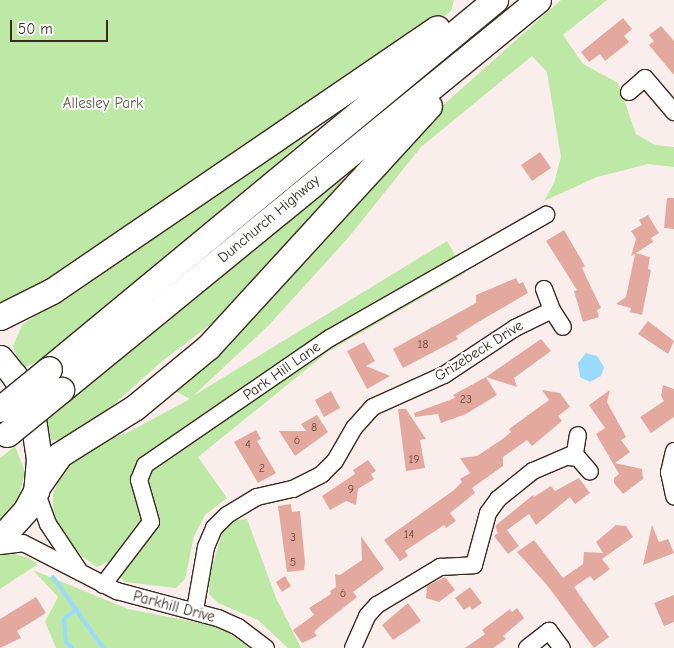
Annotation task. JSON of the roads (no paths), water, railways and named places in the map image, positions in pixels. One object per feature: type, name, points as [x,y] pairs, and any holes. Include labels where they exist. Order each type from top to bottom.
[{"type":"highway","points":[[0,317],[52,292],[353,88],[476,0]]},
{"type":"highway","name":"Dunchurch Highway","points":[[0,409],[495,0]]},
{"type":"highway","name":"Dunchurch Highway","points":[[3,437],[538,0]]},
{"type":"highway","points":[[0,539],[26,510],[59,455],[134,408],[208,347],[434,101],[454,69]]},
{"type":"highway","points":[[0,358],[14,374],[31,406],[38,440],[37,489]]},
{"type":"street","points":[[629,92],[645,78],[674,112]]},
{"type":"street","name":"Park Hill Lane","points":[[103,585],[151,522],[139,480],[145,465],[330,338],[546,215]]},
{"type":"street","points":[[544,289],[552,310],[563,328]]},
{"type":"street","name":"Grizebeck Drive","points":[[195,610],[206,547],[214,528],[227,515],[257,497],[293,489],[315,478],[335,461],[354,428],[373,407],[444,375],[515,328],[552,310]]},
{"type":"street","points":[[353,648],[368,616],[377,605],[440,566],[474,565],[488,513],[498,499],[532,470],[569,457],[575,453],[578,436]]},
{"type":"street","points":[[674,451],[669,472],[674,496]]},
{"type":"street","points":[[569,457],[578,458],[590,472]]},
{"type":"street","name":"Parkhill Drive","points":[[37,489],[48,524],[80,572]]},
{"type":"street","name":"Parkhill Drive","points":[[0,546],[23,543],[103,585],[141,599],[195,610],[238,628],[266,648]]},
{"type":"street","points":[[527,648],[549,631],[562,648]]},
{"type":"water","points":[[586,353],[597,356],[604,367],[601,376],[590,382],[580,377],[578,363]]},
{"type":"waterway","points":[[53,577],[103,648]]},
{"type":"waterway","points":[[72,648],[66,642],[64,619],[77,609]]},
{"type":"park label","name":"Allesley Park","points":[[103,104]]}]
